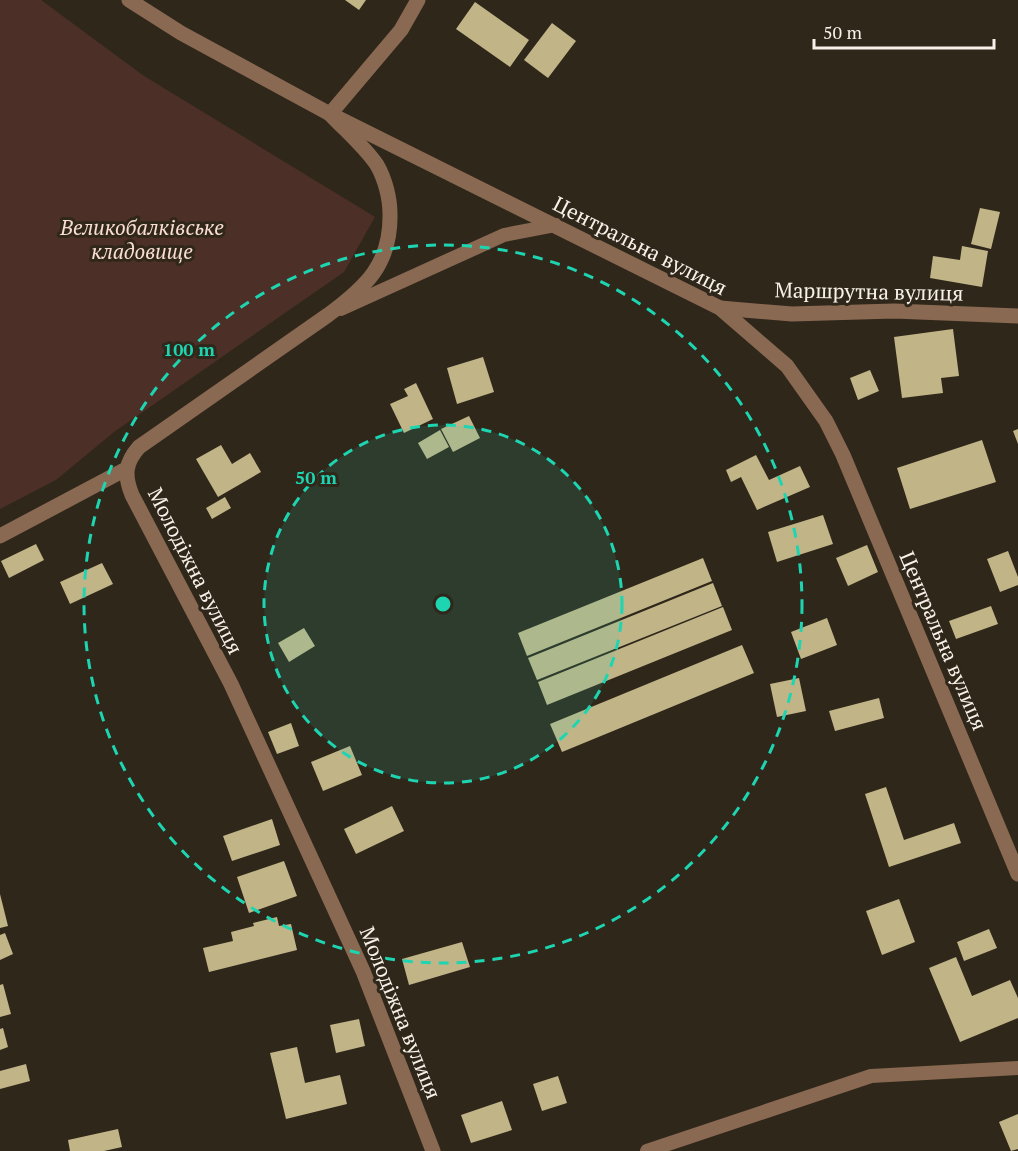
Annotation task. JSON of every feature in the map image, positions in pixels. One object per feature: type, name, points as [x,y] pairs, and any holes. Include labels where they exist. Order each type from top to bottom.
[{"type":"street","name":"Центральна вулиця","points":[[129,0],[181,33],[330,114],[720,308],[787,366],[826,421],[1018,874]]},
{"type":"street","points":[[330,114],[401,30],[418,0]]},
{"type":"street","name":"Молодіжна вулиця","points":[[330,114],[377,165],[390,206],[387,252],[372,275],[353,297],[139,447],[130,458],[126,469],[132,495],[231,684],[363,971],[433,1151]]},
{"type":"street","name":"Маршрутна вулиця","points":[[720,308],[792,314],[894,311],[1018,316]]},
{"type":"street","points":[[0,536],[126,469]]},
{"type":"lane","points":[[328,315],[504,235],[556,225]]},
{"type":"lane","points":[[647,1151],[871,1076],[1018,1068]]},
{"type":"green space","name":"Великобалківське кладовище","points":[[0,0],[41,0],[144,76],[375,217],[344,272],[114,432],[56,480],[0,509]]},
{"type":"building","points":[[345,0],[366,0],[359,10]]},
{"type":"building","points":[[475,2],[529,40],[510,67],[456,29]]},
{"type":"building","points":[[552,23],[576,41],[548,78],[524,60]]},
{"type":"building","points":[[980,208],[1000,212],[991,249],[971,244]]},
{"type":"building","points":[[962,246],[988,251],[982,287],[930,278],[933,256],[960,260]]},
{"type":"building","points":[[953,329],[959,376],[941,378],[943,393],[902,398],[894,337]]},
{"type":"building","points":[[483,357],[494,392],[457,404],[447,368]]},
{"type":"building","points":[[870,370],[879,391],[858,400],[850,378]]},
{"type":"building","points":[[416,383],[433,419],[404,433],[390,404],[408,396],[404,389]]},
{"type":"building","points":[[469,416],[480,438],[453,452],[441,429]]},
{"type":"building","points":[[1018,429],[1018,444],[1013,431]]},
{"type":"building","points":[[440,430],[449,447],[427,459],[418,443]]},
{"type":"building","points":[[982,440],[996,482],[910,509],[897,468]]},
{"type":"building","points":[[221,445],[232,464],[250,453],[261,472],[218,497],[196,459]]},
{"type":"building","points":[[756,455],[769,480],[800,466],[810,487],[757,510],[741,477],[731,482],[726,470]]},
{"type":"building","points":[[225,497],[231,508],[212,519],[206,508]]},
{"type":"building","points":[[823,515],[833,544],[777,562],[768,532]]},
{"type":"building","points":[[36,544],[44,560],[9,578],[1,561]]},
{"type":"building","points":[[867,545],[878,572],[848,586],[836,558]]},
{"type":"building","points":[[1008,551],[1018,577],[1018,585],[1000,592],[987,559]]},
{"type":"building","points":[[703,558],[712,581],[527,656],[518,633]]},
{"type":"building","points":[[102,563],[113,584],[70,604],[60,582]]},
{"type":"building","points":[[713,583],[722,606],[537,680],[528,658]]},
{"type":"building","points":[[991,606],[998,624],[956,639],[949,621]]},
{"type":"building","points":[[723,607],[732,630],[547,705],[538,682]]},
{"type":"building","points":[[827,618],[837,645],[801,659],[791,632]]},
{"type":"building","points":[[304,628],[315,646],[289,662],[278,643]]},
{"type":"building","points":[[742,645],[754,673],[562,752],[550,724]]},
{"type":"building","points":[[799,678],[806,711],[777,717],[770,684]]},
{"type":"building","points":[[879,698],[884,718],[835,731],[829,711]]},
{"type":"building","points":[[291,723],[299,746],[277,754],[268,732]]},
{"type":"building","points":[[350,746],[362,775],[323,791],[311,762]]},
{"type":"building","points":[[886,787],[904,840],[954,823],[961,843],[889,867],[865,794]]},
{"type":"building","points":[[392,806],[404,831],[356,854],[344,829]]},
{"type":"building","points":[[272,819],[280,845],[232,861],[223,836]]},
{"type":"building","points":[[284,861],[297,896],[249,913],[237,877]]},
{"type":"building","points":[[0,894],[8,926],[0,928]]},
{"type":"building","points":[[899,899],[915,942],[882,955],[866,911]]},
{"type":"building","points":[[277,917],[279,926],[291,924],[297,950],[209,972],[203,948],[233,941],[231,932]]},
{"type":"building","points":[[989,929],[997,948],[964,961],[957,942]]},
{"type":"building","points":[[5,933],[13,954],[0,960],[0,935]]},
{"type":"building","points":[[462,942],[470,967],[409,985],[402,959]]},
{"type":"building","points":[[956,957],[972,996],[1010,980],[1018,998],[1018,1018],[960,1042],[929,968]]},
{"type":"building","points":[[3,984],[11,1014],[0,1017],[0,985]]},
{"type":"building","points":[[359,1019],[365,1046],[336,1053],[330,1025]]},
{"type":"building","points":[[3,1028],[8,1047],[0,1050],[0,1029]]},
{"type":"building","points":[[297,1047],[305,1083],[340,1075],[347,1104],[286,1119],[270,1053]]},
{"type":"building","points":[[26,1064],[30,1081],[0,1089],[0,1071]]},
{"type":"building","points":[[558,1076],[567,1103],[542,1111],[533,1084]]},
{"type":"building","points":[[502,1101],[512,1130],[471,1143],[461,1115]]},
{"type":"building","points":[[1018,1114],[1018,1149],[1011,1151],[999,1122]]},
{"type":"building","points":[[118,1129],[122,1147],[104,1151],[70,1151],[68,1140]]}]
